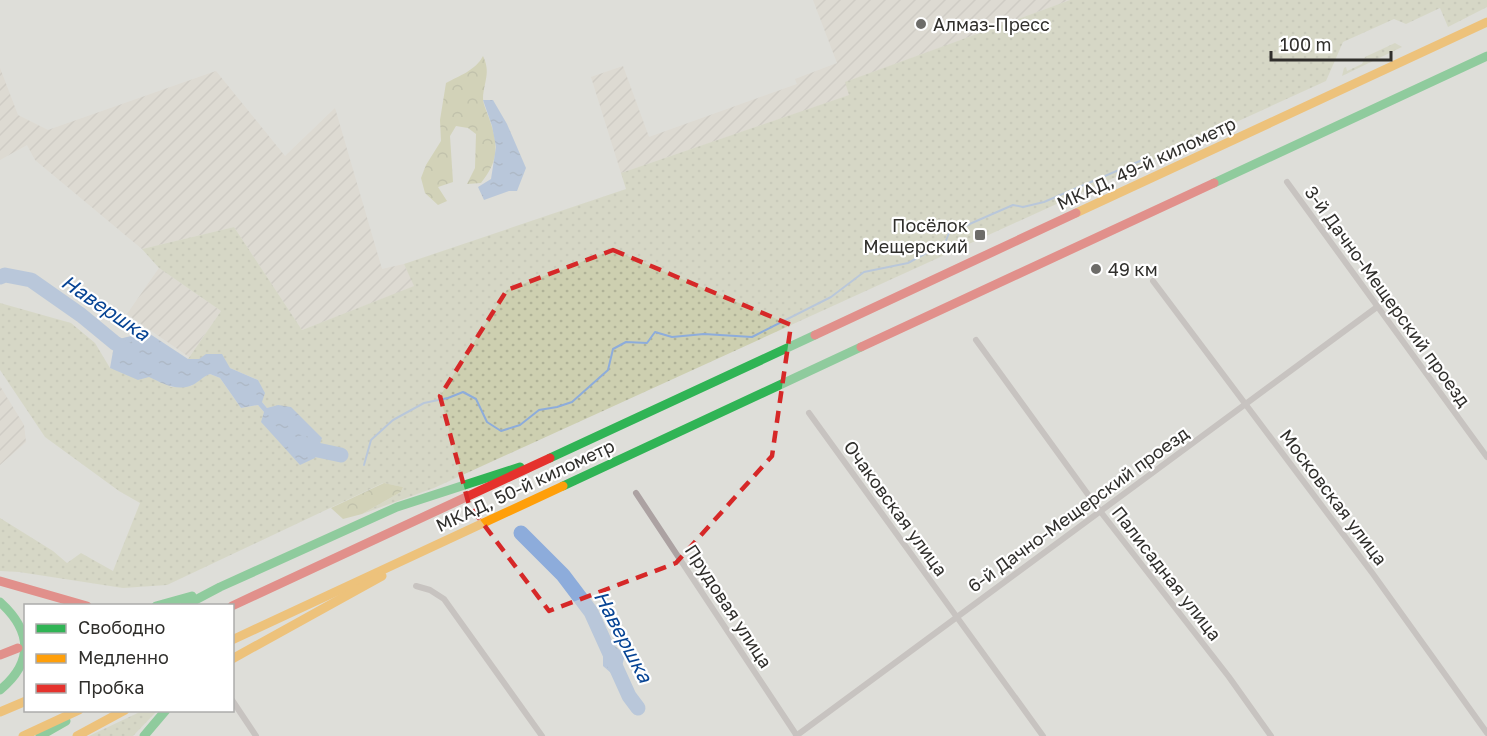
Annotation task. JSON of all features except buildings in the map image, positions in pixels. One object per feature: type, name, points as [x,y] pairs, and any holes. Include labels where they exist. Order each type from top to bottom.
[{"type":"main road","name":"МКАД, 49-й километр","points":[[819,333],[1487,22]]},
{"type":"main road","name":"МКАД, 50-й километр","points":[[234,639],[1487,56]]},
{"type":"main road","name":"МКАД, 50-й километр","points":[[234,605],[819,333]]},
{"type":"main road","points":[[188,604],[220,587],[397,507],[556,455]]},
{"type":"main road","points":[[234,658],[440,543]]},
{"type":"main road","points":[[0,581],[80,604]]},
{"type":"main road","points":[[165,604],[220,587]]},
{"type":"main road","points":[[0,602],[15,615],[24,633]]},
{"type":"main road","points":[[0,655],[18,648]]},
{"type":"main road","points":[[0,690],[14,680],[24,656]]},
{"type":"main road","points":[[0,712],[24,702]]},
{"type":"main road","points":[[22,736],[78,712]]},
{"type":"main road","points":[[40,736],[78,712]]},
{"type":"main road","points":[[77,736],[123,712]]},
{"type":"main road","points":[[144,736],[165,712]]},
{"type":"street","name":"3-й Дачно-Мещерский проезд","points":[[1287,182],[1487,457]]},
{"type":"street","name":"Московская улица","points":[[1153,281],[1373,574],[1487,733]]},
{"type":"street","name":"6-й Дачно-Мещерский проезд","points":[[796,736],[1377,307]]},
{"type":"street","name":"Палисадная улица","points":[[976,340],[1100,511],[1229,677],[1271,736]]},
{"type":"street","name":"Очаковская улица","points":[[810,413],[1043,736]]},
{"type":"street","name":"Прудовая улица","points":[[636,492],[796,736]]},
{"type":"street","points":[[416,586],[430,590],[444,599],[542,736]]},
{"type":"street","points":[[234,703],[256,736]]},
{"type":"highlighted area","points":[[613,250],[791,325],[772,456],[676,563],[549,611],[469,505],[440,396],[507,290]]},
{"type":"shaded area","points":[[813,0],[1070,0],[846,82],[850,95],[621,173],[591,77],[623,66],[649,137],[797,84],[795,79],[837,63]]},
{"type":"shaded area","points":[[0,68],[18,115],[48,130],[216,71],[285,156],[335,108],[382,269],[404,264],[415,286],[302,330],[234,227],[142,249],[35,160],[27,145],[0,160]]},
{"type":"shaded area","points":[[159,268],[221,311],[189,357],[127,314]]},
{"type":"shaded area","points":[[0,386],[24,425],[26,442],[0,465]]},
{"type":"green space","points":[[1070,0],[1487,0],[1487,7],[1448,27],[1440,8],[1406,24],[1394,19],[1343,42],[1326,81],[434,488],[362,514],[401,492],[403,487],[383,483],[167,585],[123,588],[0,571],[0,518],[53,551],[67,563],[81,553],[113,571],[140,503],[119,491],[45,437],[0,370],[0,303],[71,323],[95,343],[110,368],[149,376],[171,387],[191,386],[210,374],[220,378],[241,408],[258,405],[264,412],[262,422],[267,408],[262,402],[258,380],[230,368],[188,359],[221,311],[159,268],[142,249],[234,227],[302,330],[414,286],[404,264],[626,189],[621,173],[849,95],[845,82]]},
{"type":"green space","points":[[1395,43],[1402,47],[1342,76],[1344,68],[1346,67],[1347,71],[1362,64],[1365,57]]},
{"type":"green space","points":[[483,56],[487,72],[483,101],[495,138],[494,161],[481,183],[467,184],[475,168],[476,134],[468,128],[456,126],[450,136],[453,182],[438,187],[447,201],[438,205],[425,193],[421,178],[441,141],[440,120],[446,83],[472,69]]},
{"type":"green space","points":[[384,483],[403,487],[401,492],[362,514],[343,519],[331,508]]},
{"type":"green space","points":[[140,712],[156,712],[133,736],[89,736]]},
{"type":"water","points":[[483,100],[493,100],[507,124],[526,168],[517,191],[509,191],[484,200],[478,187],[491,179],[496,147]]},
{"type":"water","points":[[147,332],[188,359],[199,359],[206,354],[222,354],[230,368],[258,380],[265,393],[262,402],[267,408],[278,405],[291,407],[322,438],[315,458],[300,465],[261,422],[264,412],[258,405],[241,408],[220,378],[210,374],[193,385],[179,388],[149,377],[138,380],[110,368],[115,340]]},
{"type":"water","points":[[603,640],[612,643],[625,655],[622,666],[611,673],[603,666]]},
{"type":"waterway","points":[[364,465],[371,440],[393,420],[424,403],[463,392],[476,399],[487,422],[501,431],[520,425],[539,410],[572,402],[608,370],[613,349],[626,342],[647,343],[655,332],[672,337],[704,334],[752,337],[831,297],[864,272],[908,263],[945,243],[949,233],[1013,205],[1023,207],[1044,202],[1140,161]]},
{"type":"waterway","name":"Навершка","points":[[0,277],[5,275],[31,280],[81,315],[115,343],[131,352]]},
{"type":"waterway","name":"Навершка","points":[[302,443],[308,448],[341,455]]},
{"type":"waterway","name":"Навершка","points":[[521,533],[563,575],[591,612],[629,696],[638,708]]},
{"type":"traffic: fast","points":[[1214,183],[1487,56]]},
{"type":"traffic: fast","points":[[550,458],[815,335]]},
{"type":"traffic: fast","points":[[563,486],[861,347]]},
{"type":"traffic: fast","points":[[188,604],[220,587],[397,507],[520,467]]},
{"type":"traffic: fast","points":[[163,604],[192,596]]},
{"type":"traffic: fast","points":[[0,602],[18,624],[24,640]]},
{"type":"traffic: fast","points":[[0,690],[19,669],[24,652]]},
{"type":"traffic: fast","points":[[144,736],[164,712]]},
{"type":"traffic: fast","points":[[40,736],[66,721]]},
{"type":"traffic: slow","points":[[1076,213],[1487,22]]},
{"type":"traffic: slow","points":[[234,639],[563,486]]},
{"type":"traffic: slow","points":[[234,658],[382,576]]},
{"type":"traffic: slow","points":[[0,712],[24,702]]},
{"type":"traffic: slow","points":[[23,736],[75,712]]},
{"type":"traffic: slow","points":[[77,736],[121,712]]},
{"type":"traffic: jam","points":[[861,347],[1214,183]]},
{"type":"traffic: jam","points":[[815,335],[1076,213]]},
{"type":"traffic: jam","points":[[234,605],[550,458]]},
{"type":"traffic: jam","points":[[0,581],[80,604]]},
{"type":"traffic: jam","points":[[0,655],[18,648]]},
{"type":"place","name":"Алмаз-Пресс","points":[[921,24]]},
{"type":"place","name":"Посёлок Мещерский","points":[[980,235]]},
{"type":"place","name":"49 км","points":[[1096,269]]}]
